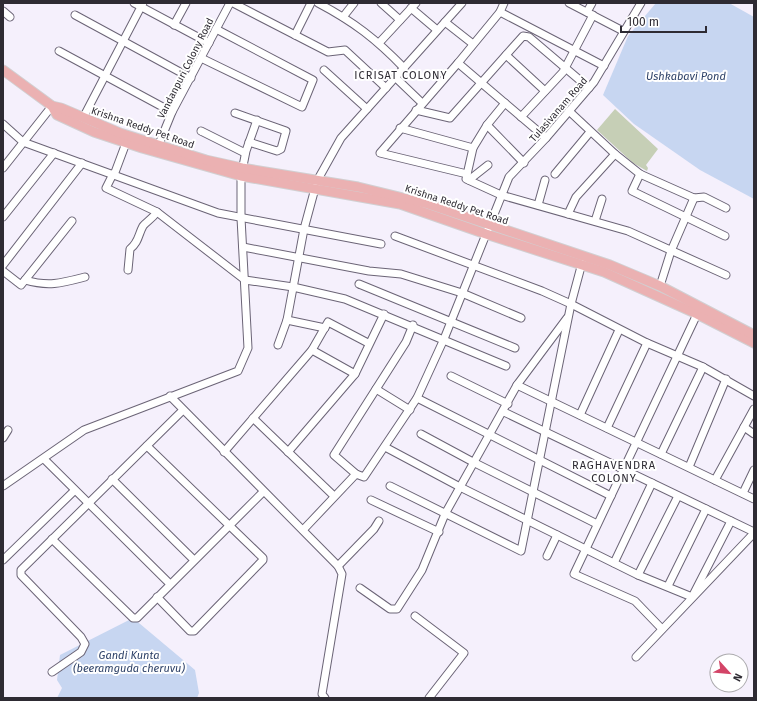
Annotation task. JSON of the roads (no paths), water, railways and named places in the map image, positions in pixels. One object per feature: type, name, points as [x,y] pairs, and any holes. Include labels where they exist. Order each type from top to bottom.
[{"type":"main road","points":[[3,70],[52,106]]},
{"type":"main road","name":"Krishna Reddy Pet Road","points":[[52,106],[61,108],[120,132],[242,172]]},
{"type":"main road","name":"Krishna Reddy Pet Road","points":[[52,106],[57,115],[94,132],[126,143],[242,172],[316,185],[400,204],[610,265],[660,286],[754,343]]},
{"type":"main road","name":"Krishna Reddy Pet Road","points":[[488,230],[582,264],[699,310],[754,335]]},
{"type":"street","points":[[134,3],[142,5],[174,25],[209,43]]},
{"type":"street","points":[[174,25],[186,3]]},
{"type":"street","name":"Vandanpuri Colony Road","points":[[159,144],[172,112],[230,3]]},
{"type":"street","points":[[234,3],[328,52],[345,50],[386,88]]},
{"type":"street","points":[[295,35],[311,3]]},
{"type":"street","points":[[318,3],[343,17],[379,43],[404,68]]},
{"type":"street","points":[[343,17],[354,3]]},
{"type":"street","points":[[381,3],[400,20]]},
{"type":"street","points":[[278,345],[287,320],[304,229],[316,185],[341,138],[462,3]]},
{"type":"street","points":[[504,3],[500,12],[458,63],[400,128],[380,153],[468,177],[501,195],[628,231],[726,275]]},
{"type":"street","points":[[569,3],[623,31]]},
{"type":"street","points":[[521,117],[565,67],[574,51],[590,14],[592,3]]},
{"type":"street","name":"Tulasivanam Road","points":[[356,474],[364,477],[417,398],[444,339],[509,177],[524,163],[589,88],[604,66],[623,31],[641,3]]},
{"type":"street","points":[[83,118],[104,75],[142,5]]},
{"type":"street","points":[[379,43],[414,6],[437,30]]},
{"type":"street","points":[[3,11],[10,17]]},
{"type":"street","points":[[500,12],[604,66]]},
{"type":"street","points":[[75,15],[190,78]]},
{"type":"street","points":[[445,22],[473,44]]},
{"type":"street","points":[[201,58],[302,107],[314,80],[216,29]]},
{"type":"street","points":[[416,110],[450,118],[523,36],[526,36],[589,88]]},
{"type":"street","points":[[59,51],[172,112]]},
{"type":"street","points":[[506,55],[545,91]]},
{"type":"street","points":[[458,63],[546,138]]},
{"type":"street","points":[[324,70],[367,109]]},
{"type":"street","points":[[396,78],[422,103]]},
{"type":"street","points":[[468,177],[473,148],[486,125],[505,103]]},
{"type":"street","points":[[3,168],[52,106]]},
{"type":"street","points":[[569,111],[614,154],[640,174],[694,198],[704,197],[726,208]]},
{"type":"street","points":[[235,113],[284,130],[286,133],[280,149],[277,151],[249,142]]},
{"type":"street","points":[[3,486],[84,430],[238,371],[248,348],[241,218],[242,172],[245,153],[257,120]]},
{"type":"street","points":[[3,124],[24,142],[218,213],[381,244]]},
{"type":"street","points":[[486,125],[524,163]]},
{"type":"street","points":[[400,128],[473,148]]},
{"type":"street","points":[[202,130],[245,153]]},
{"type":"street","points":[[555,174],[590,132]]},
{"type":"street","points":[[126,143],[106,188],[157,212],[245,280],[293,287],[345,298],[413,325],[506,366]]},
{"type":"street","points":[[3,217],[54,153]]},
{"type":"street","points":[[568,214],[576,197],[614,154]]},
{"type":"street","points":[[3,265],[82,163]]},
{"type":"street","points":[[468,177],[488,165]]},
{"type":"street","points":[[640,174],[632,191],[725,236]]},
{"type":"street","points":[[538,206],[545,180]]},
{"type":"street","points":[[660,286],[671,251],[694,198]]},
{"type":"street","points":[[595,221],[602,199]]},
{"type":"street","points":[[128,270],[130,249],[135,245],[144,225],[152,220],[157,212]]},
{"type":"street","points":[[3,271],[21,286],[72,221]]},
{"type":"street","points":[[395,236],[542,291],[571,304],[619,330],[703,367],[754,396]]},
{"type":"street","points":[[243,247],[369,271],[401,274],[462,293],[521,318]]},
{"type":"street","points":[[390,486],[521,551],[568,316],[582,264]]},
{"type":"street","points":[[26,280],[42,284],[57,284],[85,277]]},
{"type":"street","points":[[359,284],[515,348]]},
{"type":"street","points":[[662,628],[635,601],[574,574],[699,310]]},
{"type":"street","points":[[288,452],[355,374],[368,343],[384,314]]},
{"type":"street","points":[[360,588],[390,609],[397,609],[422,570],[439,532],[445,514],[473,462],[504,412],[517,385],[568,316]]},
{"type":"street","points":[[287,320],[325,328]]},
{"type":"street","points":[[224,452],[312,350],[328,322],[368,343]]},
{"type":"street","points":[[303,530],[356,474],[334,455],[406,342],[413,325]]},
{"type":"street","points":[[580,415],[619,330]]},
{"type":"street","points":[[607,428],[647,343]]},
{"type":"street","points":[[312,350],[355,374]]},
{"type":"street","points":[[661,454],[703,367]]},
{"type":"street","points":[[451,376],[508,404]]},
{"type":"street","points":[[689,467],[726,379]]},
{"type":"street","points":[[517,385],[754,499]]},
{"type":"street","points":[[376,389],[410,410]]},
{"type":"street","points":[[170,396],[182,411],[338,566],[343,576],[322,694],[326,698]]},
{"type":"street","points":[[417,398],[489,436],[611,496]]},
{"type":"street","points":[[715,480],[754,409]]},
{"type":"street","points":[[52,672],[81,652],[85,644],[80,636],[20,572],[182,411]]},
{"type":"street","points":[[504,412],[754,533],[636,657]]},
{"type":"street","points":[[253,418],[334,496]]},
{"type":"street","points":[[744,427],[754,434]]},
{"type":"street","points":[[3,438],[8,430]]},
{"type":"street","points":[[421,434],[473,462],[597,524]]},
{"type":"street","points":[[147,446],[263,558],[263,560],[194,631],[190,631],[157,597]]},
{"type":"street","points":[[385,447],[460,487],[638,575],[692,597]]},
{"type":"street","points":[[44,459],[87,504],[170,584]]},
{"type":"street","points":[[743,493],[754,470]]},
{"type":"street","points":[[112,480],[194,560]]},
{"type":"street","points":[[614,563],[652,483]]},
{"type":"street","points":[[3,560],[74,491]]},
{"type":"street","points":[[52,539],[134,618],[137,618],[264,492]]},
{"type":"street","points":[[638,575],[678,496]]},
{"type":"street","points":[[371,500],[439,532]]},
{"type":"street","points":[[668,586],[706,509]]},
{"type":"street","points":[[338,566],[374,529],[379,521]]},
{"type":"street","points":[[692,597],[731,521]]},
{"type":"street","points":[[548,556],[558,535]]},
{"type":"street","points":[[415,616],[464,653],[429,698]]},
{"type":"water","name":"Ushkabavi Pond","points":[[656,3],[729,3],[754,17],[754,199],[700,170],[634,124],[603,95],[628,36]]},
{"type":"water","name":"Gandi Kunta (beeramguda cheruvu)","points":[[133,618],[195,670],[199,693],[197,698],[57,698],[62,688],[57,680],[60,655]]},
{"type":"district","name":"ICRISAT COLONY","points":[[401,75]]},
{"type":"district","name":"RAGHAVENDRA COLONY","points":[[614,471]]}]
